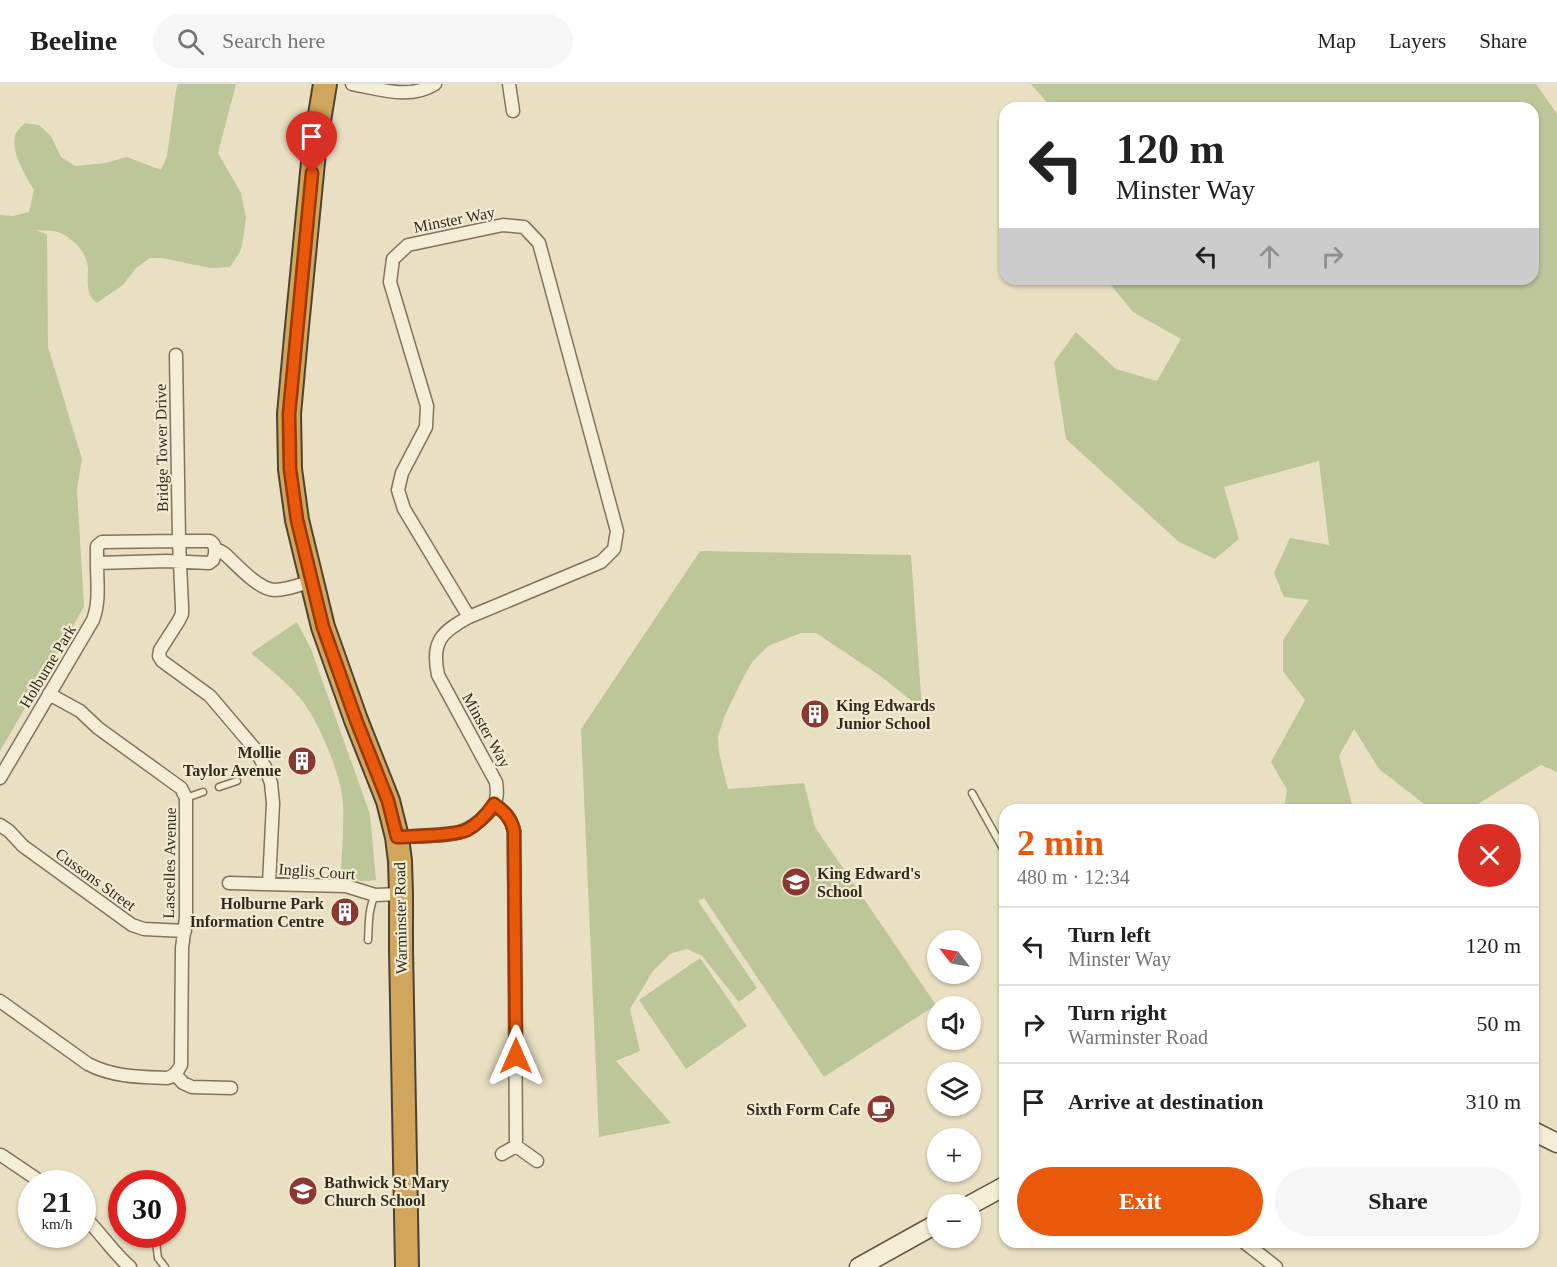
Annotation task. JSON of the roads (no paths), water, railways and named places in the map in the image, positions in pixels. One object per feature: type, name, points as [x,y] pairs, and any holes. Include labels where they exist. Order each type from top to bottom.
[{"type":"highway","name":"Warminster Road","points":[[325,84],[314,152],[289,414],[290,469],[297,520],[323,627],[388,801],[397,837],[401,894],[407,1267]]},
{"type":"street","points":[[352,84],[405,93],[426,90],[435,84]]},
{"type":"street","points":[[509,84],[513,111]]},
{"type":"street","name":"Minster Way","points":[[469,617],[404,509],[398,490],[402,473],[426,428],[427,406],[390,282],[393,259],[408,245],[503,225],[524,227],[539,243],[617,531],[614,549],[602,562],[469,617],[450,628],[439,642],[435,659],[438,675],[496,782],[497,793],[494,804]]},
{"type":"street","name":"Bridge Tower Drive","points":[[176,355],[179,541]]},
{"type":"street","points":[[179,541],[182,614],[160,650],[159,656],[162,662],[210,696],[255,749],[266,769],[271,783],[273,802],[269,884]]},
{"type":"street","points":[[179,541],[210,541],[215,546],[213,560],[209,563],[97,563],[97,546],[102,542],[179,541]]},
{"type":"street","points":[[215,550],[225,554],[255,581],[269,589],[292,587],[311,581]]},
{"type":"street","name":"Holburne Park","points":[[0,778],[93,620],[96,612],[97,563]]},
{"type":"street","name":"Lascelles Avenue","points":[[49,694],[80,711],[98,728],[181,788],[186,798],[186,918],[182,948],[178,1070]]},
{"type":"street","points":[[397,837],[456,833],[467,830],[494,804],[508,815],[512,823],[514,831],[516,1146]]},
{"type":"street","name":"Cussons Street","points":[[0,825],[23,846],[132,925],[144,929],[185,931]]},
{"type":"street","name":"Inglis Court","points":[[229,883],[346,886],[375,895],[401,894]]},
{"type":"street","points":[[0,1001],[88,1064],[100,1070],[126,1076],[167,1078],[178,1070],[183,1083],[192,1087],[231,1088]]},
{"type":"street","points":[[1539,1134],[1557,1143]]},
{"type":"street","points":[[502,1154],[516,1146]]},
{"type":"street","points":[[516,1146],[537,1161]]},
{"type":"street","points":[[1,1155],[23,1170]]},
{"type":"street","points":[[981,1199],[999,1189]]},
{"type":"street","points":[[96,1227],[110,1247],[130,1267]]},
{"type":"street","points":[[859,1267],[927,1229]]},
{"type":"street","points":[[1252,1248],[1276,1267]]},
{"type":"lane","points":[[219,787],[237,781]]},
{"type":"lane","points":[[186,798],[203,792]]},
{"type":"lane","points":[[972,793],[999,841]]},
{"type":"lane","points":[[368,940],[369,918],[375,895]]},
{"type":"lane","points":[[157,1248],[158,1258],[165,1267]]},
{"type":"place","name":"King Edwards Junior School","points":[[815,714]]},
{"type":"place","name":"Mollie Taylor Avenue","points":[[302,761]]},
{"type":"place","name":"King Edward's School","points":[[796,882]]},
{"type":"place","name":"Holburne Park Information Centre","points":[[345,912]]},
{"type":"place","name":"Sixth Form Cafe","points":[[881,1109]]},
{"type":"place","name":"Bathwick St Mary Church School","points":[[303,1191]]}]
